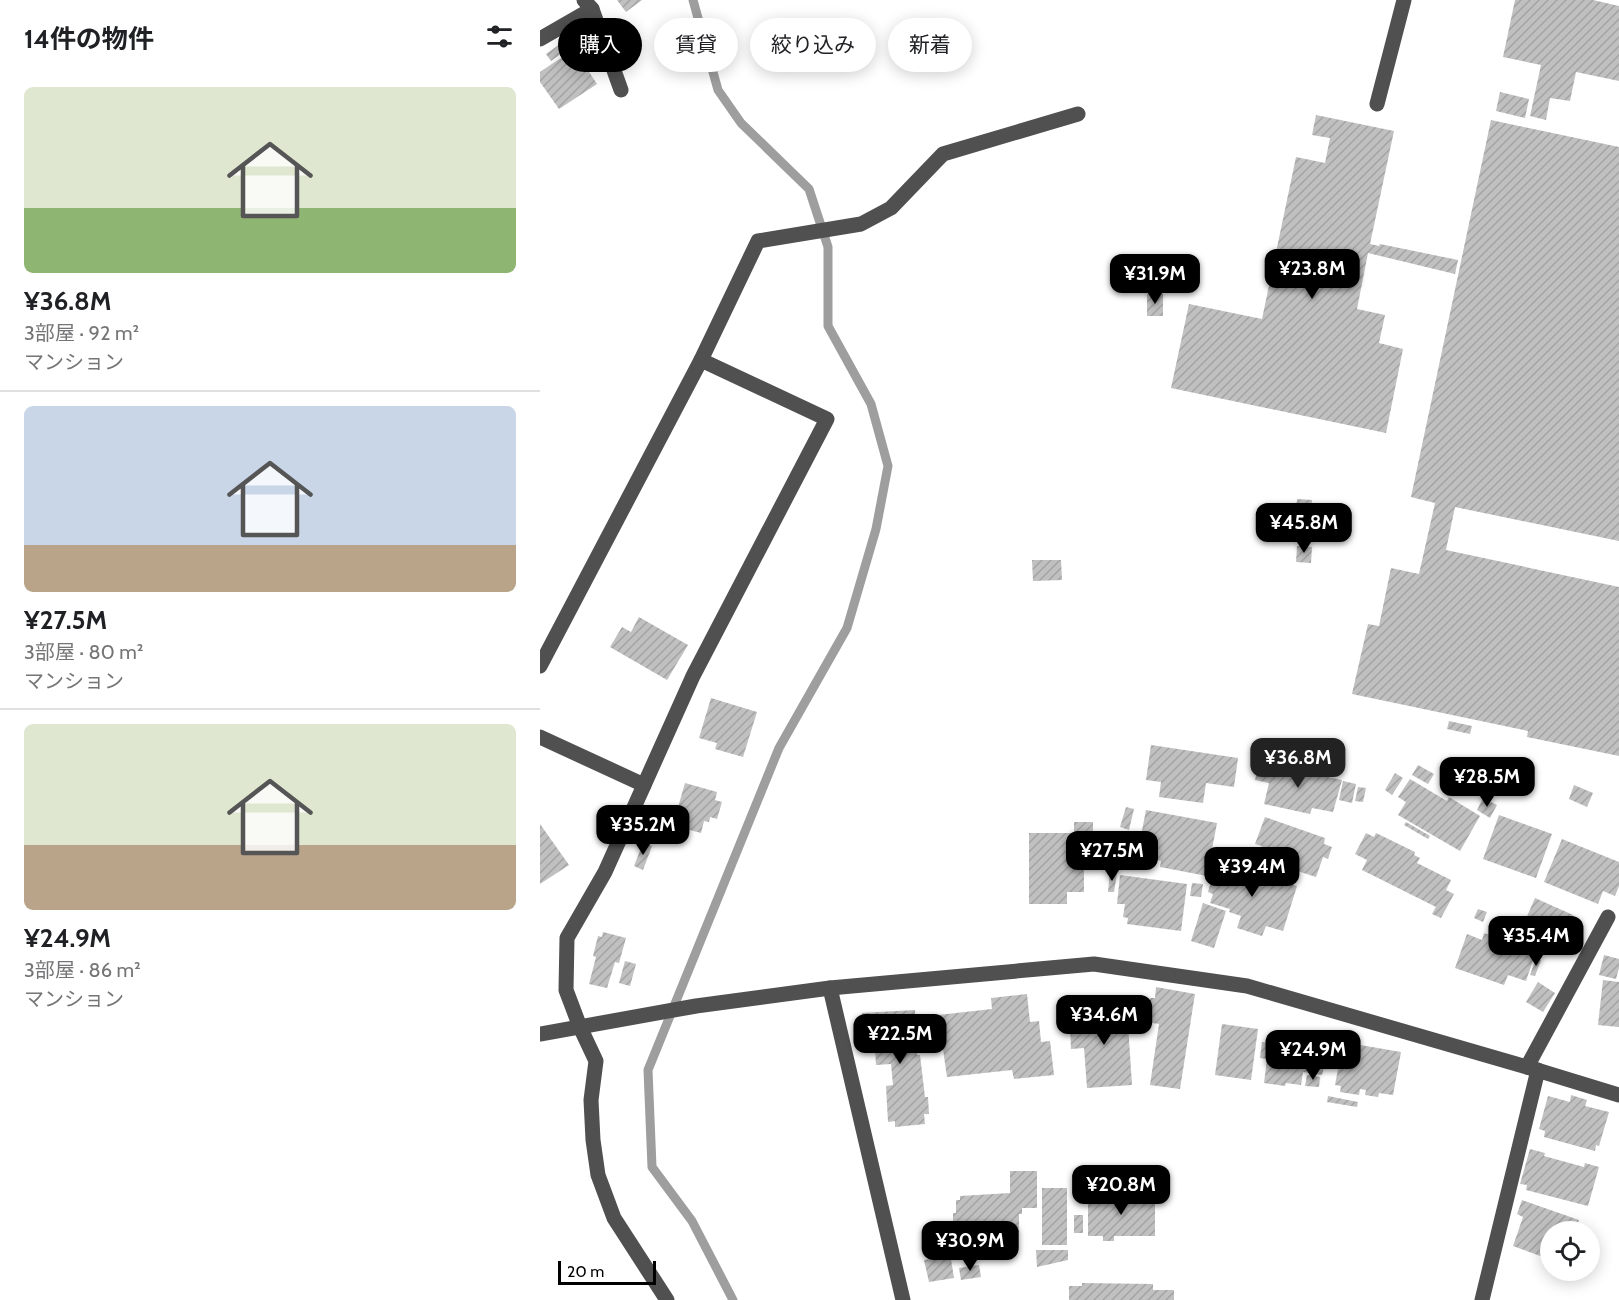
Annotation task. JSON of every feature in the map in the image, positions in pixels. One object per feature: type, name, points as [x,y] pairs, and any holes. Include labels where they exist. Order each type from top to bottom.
[{"type":"street","points":[[1377,104],[1404,0]]},
{"type":"street","points":[[540,39],[588,5],[621,90]]},
{"type":"street","points":[[540,666],[701,360],[758,241],[861,224],[891,208],[943,154],[1078,114]]},
{"type":"street","points":[[667,1300],[614,1218],[598,1175],[591,1100],[596,1061],[566,990],[567,938],[605,872],[693,676],[827,419],[701,360]]},
{"type":"street","points":[[540,737],[644,784]]},
{"type":"street","points":[[1482,1300],[1532,1068],[1608,917]]},
{"type":"street","points":[[540,1034],[651,1013],[830,988],[1094,964],[1247,986],[1619,1095]]},
{"type":"street","points":[[830,988],[903,1300]]},
{"type":"building","points":[[617,0],[642,0],[626,12]]},
{"type":"building","points":[[1515,0],[1593,0],[1619,6],[1619,81],[1576,72],[1570,101],[1550,98],[1546,120],[1530,116],[1541,65],[1503,57]]},
{"type":"building","points":[[558,46],[558,56],[551,61],[546,54]]},
{"type":"building","points":[[558,60],[558,72],[589,72],[597,84],[559,109],[540,82],[540,72]]},
{"type":"building","points":[[1500,92],[1529,99],[1525,118],[1496,111]]},
{"type":"building","points":[[1316,115],[1394,131],[1370,244],[1458,260],[1455,274],[1368,253],[1357,309],[1385,315],[1379,343],[1403,349],[1386,433],[1171,388],[1189,304],[1262,319],[1296,157],[1325,163],[1330,138],[1312,135]]},
{"type":"building","points":[[1491,120],[1619,147],[1619,541],[1455,507],[1446,550],[1619,587],[1619,756],[1527,737],[1528,731],[1352,694],[1368,624],[1379,626],[1391,568],[1419,574],[1435,503],[1411,497]]},
{"type":"building","points":[[1147,294],[1163,294],[1163,316],[1147,316]]},
{"type":"building","points":[[1297,499],[1312,500],[1311,511],[1296,510]]},
{"type":"building","points":[[1297,546],[1312,547],[1311,563],[1296,562]]},
{"type":"building","points":[[1032,560],[1061,560],[1062,580],[1033,581]]},
{"type":"building","points":[[639,617],[688,645],[667,680],[610,647],[622,627],[631,632]]},
{"type":"building","points":[[711,698],[757,712],[743,757],[715,749],[717,743],[699,738]]},
{"type":"building","points":[[1449,721],[1472,726],[1470,734],[1447,729]]},
{"type":"building","points":[[1151,745],[1238,758],[1234,787],[1206,783],[1203,803],[1159,797],[1161,782],[1146,780]]},
{"type":"building","points":[[1259,763],[1342,780],[1333,812],[1312,808],[1310,814],[1264,804],[1269,783],[1255,780]]},
{"type":"building","points":[[1418,765],[1434,774],[1428,784],[1412,775]]},
{"type":"building","points":[[1395,773],[1403,778],[1392,795],[1385,790]]},
{"type":"building","points":[[1410,779],[1447,801],[1449,797],[1480,816],[1460,851],[1398,815],[1406,802],[1398,797]]},
{"type":"building","points":[[1343,781],[1356,784],[1352,803],[1339,800]]},
{"type":"building","points":[[685,783],[717,792],[715,800],[722,802],[717,819],[710,817],[709,822],[704,821],[701,833],[686,829],[687,825],[674,821]]},
{"type":"building","points":[[1574,785],[1593,793],[1587,807],[1569,799]]},
{"type":"building","points":[[1358,787],[1366,788],[1363,802],[1355,801]]},
{"type":"building","points":[[1483,798],[1497,805],[1490,818],[1477,810]]},
{"type":"building","points":[[1126,807],[1134,809],[1129,830],[1120,827]]},
{"type":"building","points":[[1146,810],[1217,823],[1207,876],[1160,867],[1161,861],[1137,856]]},
{"type":"building","points":[[1499,815],[1552,834],[1536,878],[1483,859]]},
{"type":"building","points":[[1265,817],[1325,838],[1324,844],[1332,847],[1328,859],[1323,857],[1316,877],[1291,869],[1292,866],[1259,854],[1262,846],[1255,844]]},
{"type":"building","points":[[1074,822],[1093,822],[1093,863],[1084,863],[1084,892],[1067,892],[1067,904],[1029,904],[1029,833],[1074,833]]},
{"type":"building","points":[[1406,822],[1430,836],[1428,839],[1404,825]]},
{"type":"building","points":[[540,824],[569,865],[540,884]]},
{"type":"building","points":[[1366,833],[1374,837],[1376,833],[1415,852],[1414,855],[1420,858],[1417,863],[1451,880],[1446,890],[1454,894],[1441,918],[1432,914],[1436,907],[1362,870],[1367,860],[1355,854]]},
{"type":"building","points":[[1562,839],[1619,862],[1619,886],[1615,896],[1603,891],[1598,904],[1544,882]]},
{"type":"building","points":[[643,843],[652,846],[643,870],[634,866]]},
{"type":"building","points":[[1217,861],[1297,886],[1283,931],[1266,926],[1262,936],[1237,928],[1241,916],[1229,912],[1230,909],[1210,903],[1213,894],[1208,892]]},
{"type":"building","points":[[1110,872],[1117,873],[1114,892],[1108,892]]},
{"type":"building","points":[[1120,875],[1187,884],[1181,931],[1127,924],[1128,918],[1123,917],[1125,904],[1117,904]]},
{"type":"building","points":[[1192,883],[1203,884],[1201,897],[1190,896]]},
{"type":"building","points":[[1535,898],[1573,915],[1562,939],[1525,921]]},
{"type":"building","points":[[1203,903],[1226,911],[1214,948],[1191,941]]},
{"type":"building","points":[[1478,909],[1487,912],[1483,922],[1474,918]]},
{"type":"building","points":[[603,932],[626,938],[619,963],[615,962],[607,988],[589,984],[596,957],[593,956],[598,936],[602,937]]},
{"type":"building","points":[[1484,933],[1536,951],[1526,981],[1508,975],[1504,985],[1455,968],[1467,934],[1482,940]]},
{"type":"building","points":[[1604,955],[1619,959],[1616,979],[1599,975]]},
{"type":"building","points":[[1536,958],[1541,960],[1535,976],[1530,975]]},
{"type":"building","points":[[625,961],[636,964],[630,986],[619,983]]},
{"type":"building","points":[[1603,980],[1619,982],[1619,1027],[1598,1025]]},
{"type":"building","points":[[1538,982],[1555,993],[1543,1012],[1526,1002]]},
{"type":"building","points":[[1156,987],[1195,994],[1180,1089],[1150,1085],[1159,1024],[1146,1022],[1150,998],[1155,998]]},
{"type":"building","points":[[1027,994],[1030,1022],[1039,1021],[1041,1042],[1050,1041],[1054,1075],[1014,1079],[1012,1070],[947,1077],[938,1015],[992,1009],[991,998]]},
{"type":"building","points":[[1107,1006],[1107,1010],[1127,1009],[1132,1085],[1087,1088],[1084,1048],[1071,1049],[1070,1024],[1078,1024],[1077,1013],[1083,1012],[1083,1008]]},
{"type":"building","points":[[915,1010],[917,1055],[920,1055],[929,1114],[924,1114],[925,1124],[895,1127],[895,1121],[888,1122],[886,1086],[893,1085],[891,1064],[876,1065],[874,1031],[862,1032],[862,1013]]},
{"type":"building","points":[[1222,1024],[1258,1029],[1251,1080],[1215,1075]]},
{"type":"building","points":[[1282,1038],[1330,1045],[1327,1067],[1324,1067],[1322,1075],[1303,1072],[1301,1085],[1286,1083],[1285,1086],[1264,1083],[1267,1059],[1260,1058],[1262,1042],[1281,1044]]},
{"type":"building","points":[[1343,1042],[1401,1052],[1393,1095],[1379,1093],[1378,1097],[1365,1095],[1366,1090],[1360,1089],[1359,1095],[1340,1092],[1341,1086],[1335,1085]]},
{"type":"building","points":[[1307,1075],[1320,1077],[1319,1087],[1305,1086]]},
{"type":"building","points":[[1571,1095],[1587,1100],[1585,1106],[1609,1112],[1599,1146],[1596,1145],[1595,1151],[1544,1137],[1545,1131],[1539,1129],[1548,1096],[1570,1102]]},
{"type":"building","points":[[1328,1096],[1358,1102],[1357,1107],[1327,1102]]},
{"type":"building","points":[[1530,1149],[1545,1153],[1544,1156],[1584,1167],[1585,1163],[1599,1167],[1588,1206],[1526,1190],[1527,1185],[1520,1184]]},
{"type":"building","points":[[1010,1171],[1037,1171],[1037,1208],[1022,1208],[1022,1214],[1019,1214],[1019,1232],[1008,1232],[1009,1239],[956,1241],[956,1234],[953,1234],[953,1213],[956,1213],[956,1200],[960,1200],[960,1196],[1010,1193]]},
{"type":"building","points":[[1042,1188],[1067,1188],[1067,1245],[1042,1245]]},
{"type":"building","points":[[1155,1194],[1155,1236],[1114,1236],[1114,1241],[1103,1241],[1103,1236],[1088,1236],[1088,1195]]},
{"type":"building","points":[[1522,1200],[1579,1220],[1540,1221],[1540,1256],[1513,1246],[1523,1217],[1517,1214]]},
{"type":"building","points":[[1074,1215],[1083,1215],[1083,1233],[1074,1233]]},
{"type":"building","points":[[946,1250],[946,1253],[950,1253],[954,1278],[929,1282],[924,1260],[933,1259],[932,1252]]},
{"type":"building","points":[[1036,1250],[1068,1250],[1068,1260],[1037,1267]]},
{"type":"building","points":[[979,1265],[981,1277],[961,1280],[959,1268]]},
{"type":"building","points":[[1082,1283],[1153,1284],[1153,1290],[1174,1290],[1174,1300],[1069,1300],[1069,1286],[1082,1286]]},
{"type":"waterway","points":[[693,0],[718,90],[741,123],[809,189],[828,247],[828,326],[871,404],[888,466],[876,529],[847,628],[779,748],[648,1070],[652,1167],[692,1221],[733,1300]]}]
